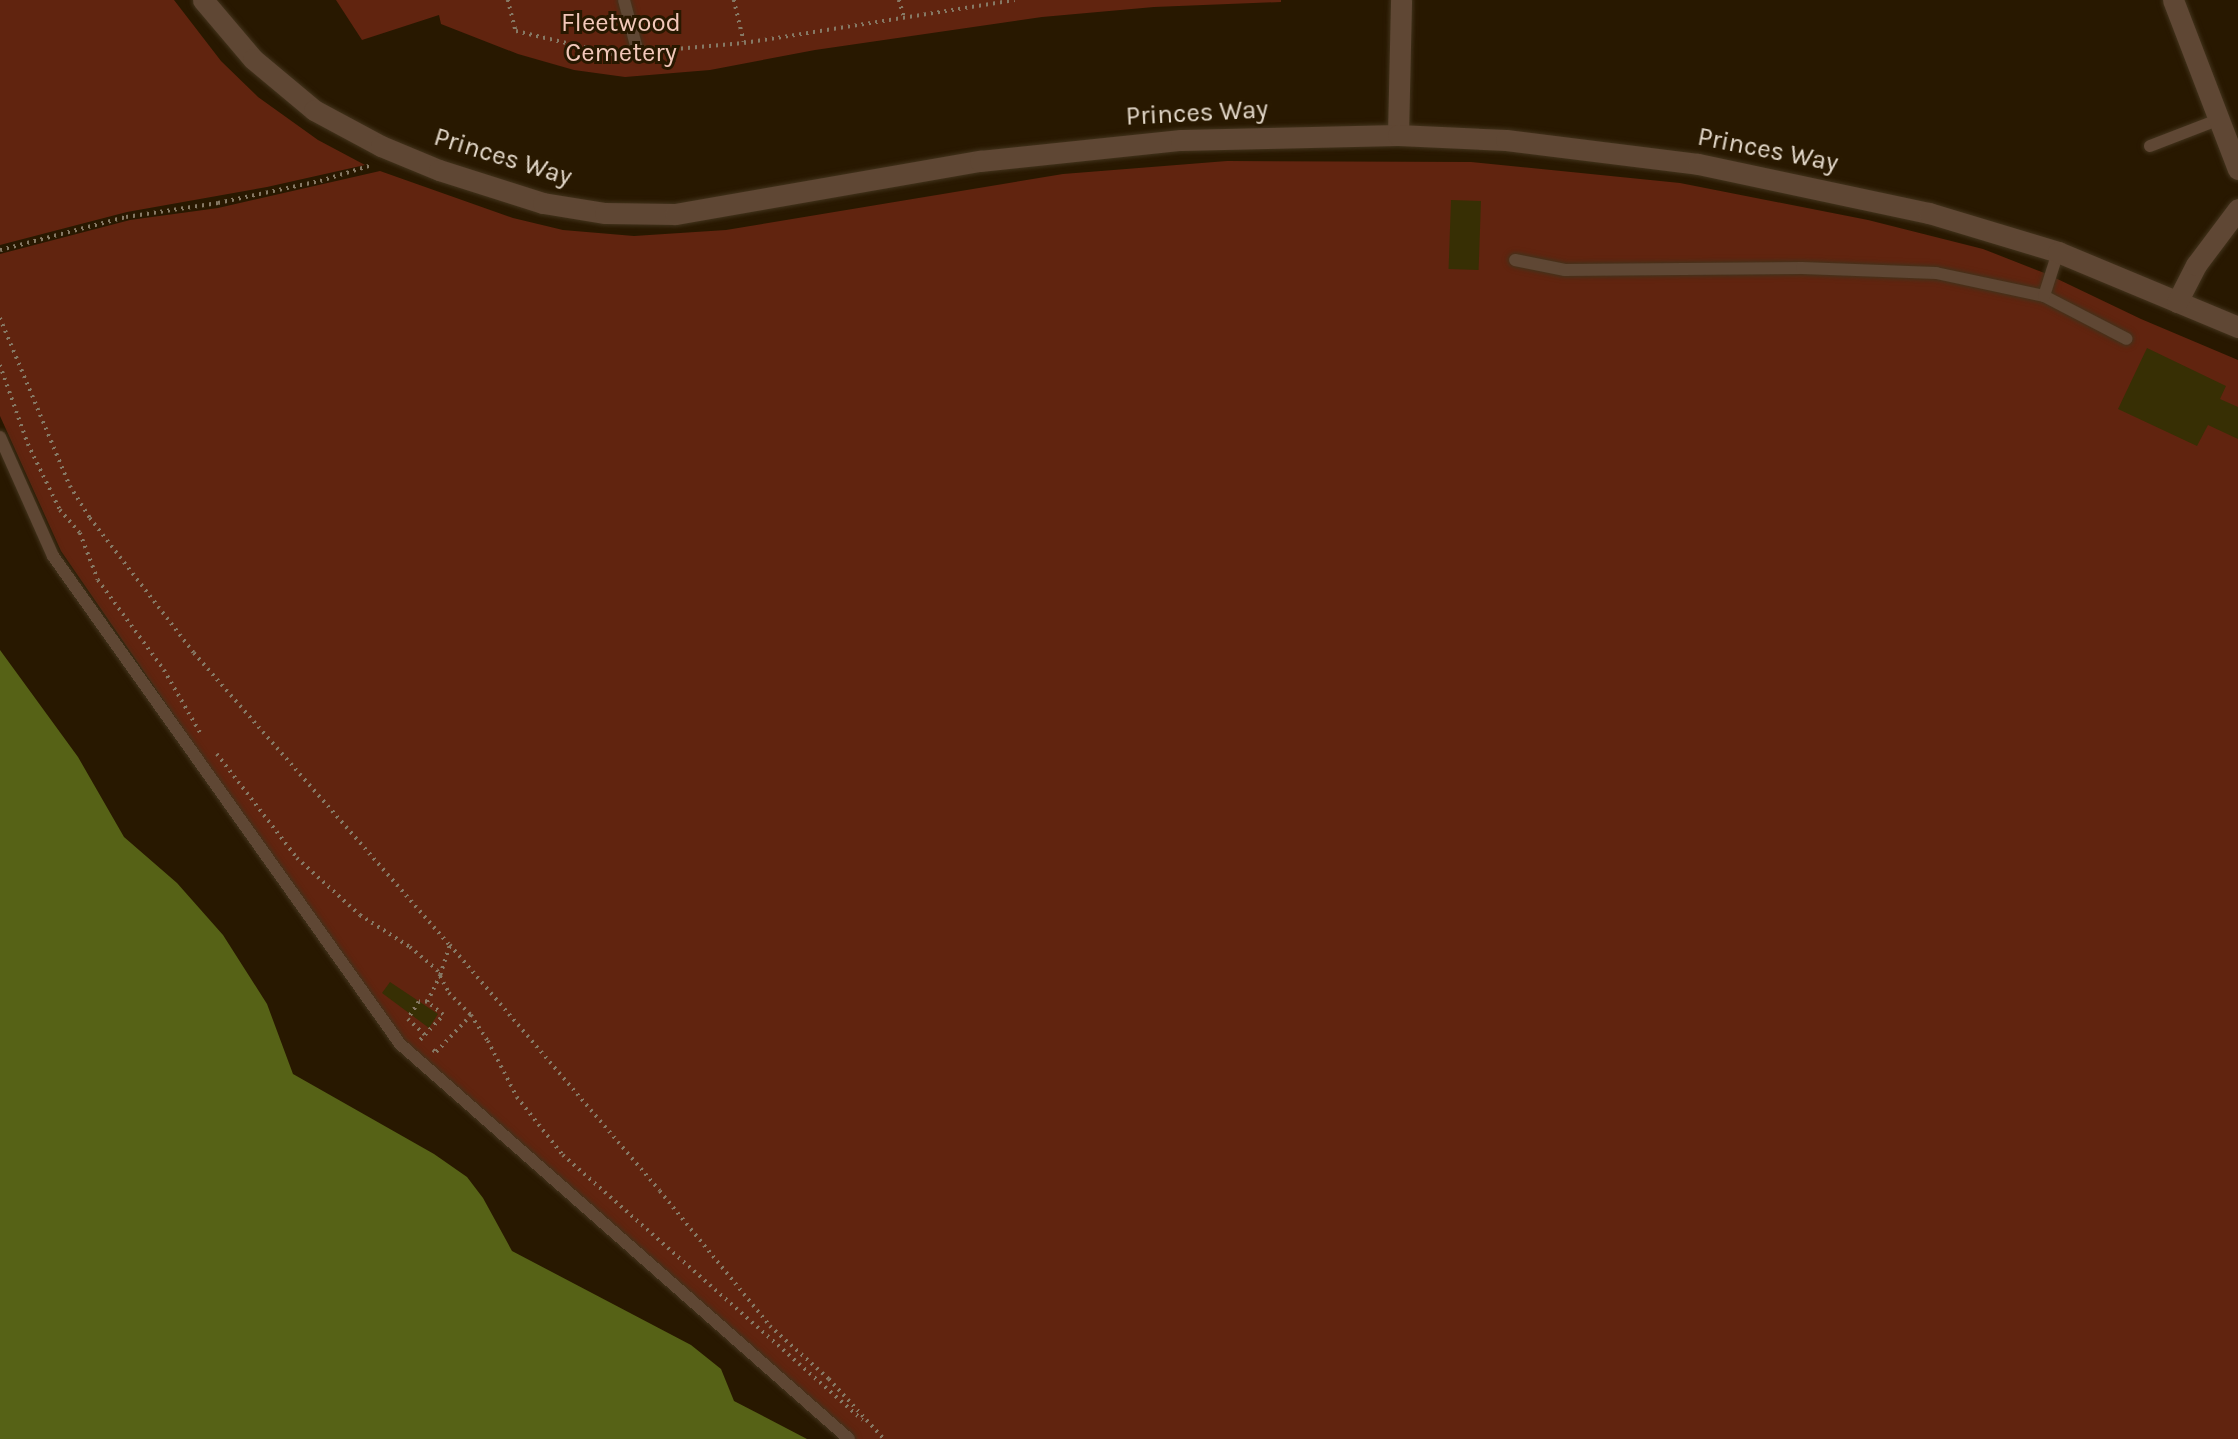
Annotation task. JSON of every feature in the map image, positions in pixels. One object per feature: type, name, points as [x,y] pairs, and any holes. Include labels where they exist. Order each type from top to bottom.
[{"type":"street","name":"Princes Way","points":[[203,0],[223,27],[285,88],[314,110],[381,146],[439,170],[543,203],[606,213],[675,214],[980,161],[1084,148],[1181,140],[1398,135],[1506,140],[1698,164],[1929,213],[2058,252],[2238,327]]},
{"type":"street","points":[[1398,135],[1401,0]]},
{"type":"street","points":[[2174,0],[2238,169]]},
{"type":"street","points":[[2177,302],[2196,265],[2238,209]]},
{"type":"lane","points":[[624,0],[638,53]]},
{"type":"lane","points":[[2150,146],[2220,119]]},
{"type":"lane","points":[[2043,296],[2058,252]]},
{"type":"lane","points":[[1515,260],[1565,270],[1802,268],[1936,273],[2043,296],[2127,339]]},
{"type":"lane","points":[[0,437],[53,556],[400,1044],[849,1439]]},
{"type":"path","points":[[508,0],[516,31],[616,57],[744,43],[1015,0]]},
{"type":"path","points":[[734,0],[744,43]]},
{"type":"path","points":[[899,0],[904,16]]},
{"type":"path","points":[[0,250],[126,217],[218,203],[370,168],[381,146]]},
{"type":"path","points":[[0,318],[48,440],[70,486],[90,517],[194,653],[450,945],[660,1191],[770,1326],[829,1379],[872,1429]]},
{"type":"path","points":[[0,365],[28,444],[60,510],[80,533],[98,580],[164,670],[202,737]]},
{"type":"path","points":[[215,752],[297,858],[359,915],[424,957],[440,975],[449,993],[471,1015],[503,1065],[517,1097],[563,1155],[800,1368],[884,1439]]},
{"type":"path","points":[[427,1002],[450,945]]},
{"type":"path","points":[[410,1052],[443,1015],[427,1002],[419,1002],[408,1019],[425,1035]]},
{"type":"path","points":[[421,1040],[436,1052],[471,1015]]},
{"type":"green space","points":[[0,0],[174,0],[221,61],[258,97],[318,140],[365,165],[267,187],[127,212],[0,245]]},
{"type":"green space","name":"Fleetwood Cemetery","points":[[336,0],[1281,2],[1154,7],[1042,17],[815,50],[710,70],[625,77],[574,70],[518,54],[441,24],[439,15],[362,40]]},
{"type":"green space","points":[[1227,161],[1471,162],[1680,183],[1868,220],[1983,249],[2047,274],[2141,319],[2238,360],[2238,1439],[849,1439],[400,1044],[61,551],[0,416],[0,254],[130,220],[218,208],[380,171],[513,218],[563,230],[634,236],[726,230],[1063,174]]},
{"type":"shaded area","points":[[0,650],[78,757],[124,837],[177,883],[223,935],[267,1004],[293,1074],[434,1154],[467,1177],[483,1198],[512,1251],[691,1345],[721,1369],[734,1401],[807,1439],[0,1439]]},
{"type":"building","points":[[1451,200],[1481,201],[1479,270],[1449,269]]},
{"type":"building","points":[[2147,348],[2226,386],[2220,399],[2238,407],[2238,439],[2208,425],[2197,446],[2118,409]]},
{"type":"building","points":[[390,982],[438,1014],[429,1028],[382,993]]}]
